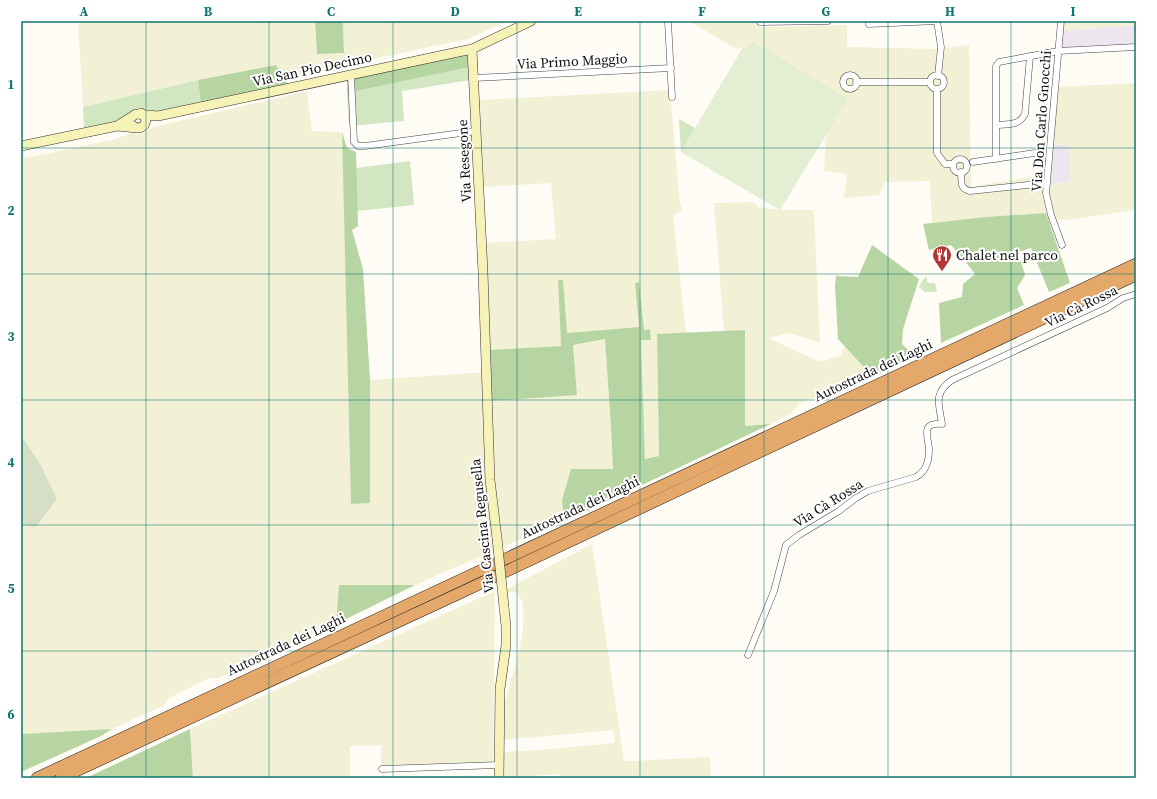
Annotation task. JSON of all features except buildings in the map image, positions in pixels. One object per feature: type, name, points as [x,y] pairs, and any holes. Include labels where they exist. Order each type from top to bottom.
[{"type":"highway","name":"Autostrada dei Laghi","points":[[36,778],[1136,264]]},
{"type":"highway","name":"Autostrada dei Laghi","points":[[61,778],[460,593],[1136,275]]},
{"type":"street","name":"Via San Pio Decimo","points":[[137,114],[158,116],[472,49],[531,21]]},
{"type":"street","points":[[668,21],[672,97]]},
{"type":"street","points":[[760,22],[828,21]]},
{"type":"street","points":[[869,24],[937,21],[941,47],[938,76]]},
{"type":"street","name":"Via Don Carlo Gnocchi","points":[[1061,21],[1046,193],[1051,215],[1062,245]]},
{"type":"street","points":[[996,159],[996,66],[999,62],[1058,52],[1136,47]]},
{"type":"street","name":"Via Resegone","points":[[472,49],[484,272]]},
{"type":"street","points":[[996,125],[1016,123],[1026,114],[1030,56]]},
{"type":"street","name":"Via Primo Maggio","points":[[474,78],[671,68]]},
{"type":"street","points":[[351,76],[354,142],[358,146],[476,131]]},
{"type":"street","points":[[930,82],[932,78],[938,76]]},
{"type":"street","points":[[937,89],[941,88],[944,82],[942,78],[938,76]]},
{"type":"street","points":[[856,82],[930,82]]},
{"type":"street","points":[[930,82],[933,88],[937,89]]},
{"type":"street","points":[[937,89],[937,154],[945,164],[953,164]]},
{"type":"street","points":[[137,114],[131,121],[133,125],[140,127]]},
{"type":"street","points":[[21,146],[117,126],[140,127],[145,124],[146,119],[143,115],[137,114],[117,126]]},
{"type":"street","name":"Via San Pio Decimo","points":[[140,127],[158,116]]},
{"type":"street","points":[[973,162],[1035,153]]},
{"type":"street","points":[[953,164],[957,159],[963,160],[966,164],[966,168],[961,172]]},
{"type":"street","points":[[953,164],[955,170],[961,172]]},
{"type":"street","points":[[961,172],[962,186],[964,189],[970,191],[1047,183]]},
{"type":"street","name":"Via Cascina Regusella","points":[[484,272],[490,480],[504,607],[506,645],[500,689],[499,778]]},
{"type":"street","name":"Via Cà Rossa","points":[[748,655],[774,591],[786,545],[799,535],[839,511],[868,491],[921,474],[928,464],[930,450],[926,432],[932,424],[942,424],[939,393],[945,384],[1107,308],[1123,298],[1136,294]]},
{"type":"street","points":[[382,769],[499,765]]},
{"type":"shaded area","points":[[1136,25],[1136,49],[1059,53],[1061,31]]},
{"type":"shaded area","points":[[1052,144],[1069,145],[1070,181],[1047,186]]},
{"type":"green space","points":[[78,21],[315,21],[317,54],[344,53],[343,21],[508,21],[468,39],[284,78],[276,65],[198,80],[83,107]]},
{"type":"green space","points":[[315,21],[343,21],[344,53],[317,54]]},
{"type":"green space","points":[[689,21],[759,21],[759,27],[847,25],[847,47],[937,49],[969,45],[971,187],[1041,175],[1042,187],[1070,181],[1069,145],[1052,144],[1058,87],[1136,83],[1136,210],[1066,220],[1056,219],[1046,213],[986,217],[932,223],[930,181],[885,182],[880,195],[844,198],[847,174],[824,171],[826,135],[753,41],[748,48],[743,47],[736,49]]},
{"type":"green space","points":[[1064,21],[1136,21],[1136,25],[1063,31]]},
{"type":"green space","points":[[752,41],[848,99],[780,210],[681,152],[743,47],[748,48]]},
{"type":"green space","points":[[469,54],[470,67],[347,93],[347,79]]},
{"type":"green space","points":[[276,65],[289,86],[201,105],[198,80]]},
{"type":"green space","points":[[470,67],[470,80],[402,91],[404,121],[349,126],[347,93]]},
{"type":"green space","points":[[198,80],[201,105],[84,129],[83,107]]},
{"type":"green space","points":[[670,90],[679,196],[682,210],[673,215],[686,333],[657,335],[659,456],[645,459],[641,340],[650,340],[650,330],[644,330],[639,282],[635,283],[639,327],[566,333],[563,280],[558,280],[561,346],[489,350],[484,243],[556,239],[551,183],[483,187],[480,100]]},
{"type":"green space","points":[[307,91],[312,131],[342,132],[349,370],[370,503],[370,380],[487,372],[577,394],[573,345],[605,339],[613,469],[562,500],[564,522],[530,535],[415,585],[339,585],[336,624],[219,678],[209,678],[169,698],[163,706],[112,729],[21,734],[21,525],[36,527],[57,499],[21,436],[21,159],[116,139],[131,133],[140,134],[153,127]]},
{"type":"green space","points":[[679,119],[695,128],[681,152]]},
{"type":"green space","points":[[342,132],[347,148],[356,152],[358,226],[352,230],[363,269],[370,380],[370,503],[351,504]]},
{"type":"green space","points":[[410,161],[414,205],[357,211],[356,168]]},
{"type":"green space","points":[[754,202],[758,207],[780,210],[814,210],[820,343],[789,333],[768,338],[820,362],[840,356],[845,346],[873,377],[857,381],[847,386],[835,388],[799,404],[790,414],[771,424],[745,426],[745,330],[724,331],[714,203]]},
{"type":"green space","points":[[1046,213],[1070,283],[1049,292],[1031,248],[1018,252],[1025,275],[1017,288],[1024,305],[941,343],[939,303],[962,297],[963,284],[975,274],[951,245],[929,250],[923,224],[986,217]]},
{"type":"green space","points":[[872,245],[919,279],[903,329],[902,344],[908,350],[925,344],[928,350],[873,377],[838,339],[835,285],[836,276],[858,277]]},
{"type":"green space","points":[[927,276],[927,282],[935,283],[937,292],[925,292],[919,287]]},
{"type":"green space","points":[[558,280],[563,280],[567,333],[639,327],[635,283],[639,282],[644,330],[650,329],[651,340],[641,340],[645,459],[659,456],[657,334],[745,330],[745,426],[771,424],[564,522],[562,500],[571,469],[613,469],[605,339],[573,345],[577,395],[488,401],[489,350],[561,346]]},
{"type":"green space","points":[[21,436],[39,462],[57,499],[36,527],[21,525]]},
{"type":"green space","points":[[592,544],[624,761],[710,757],[711,778],[560,778],[559,774],[503,778],[502,752],[615,743],[614,730],[503,740],[502,713],[520,648],[523,629],[523,602],[516,592],[508,592],[507,589]]},
{"type":"green space","points":[[339,585],[415,585],[336,624]]},
{"type":"green space","points":[[495,591],[493,763],[381,767],[381,745],[350,746],[350,778],[193,778],[190,729]]},
{"type":"green space","points":[[112,729],[101,736],[21,772],[21,734]]},
{"type":"green space","points":[[190,729],[193,778],[86,778]]},
{"type":"place","name":"Chalet nel parco","points":[[942,272]]}]
